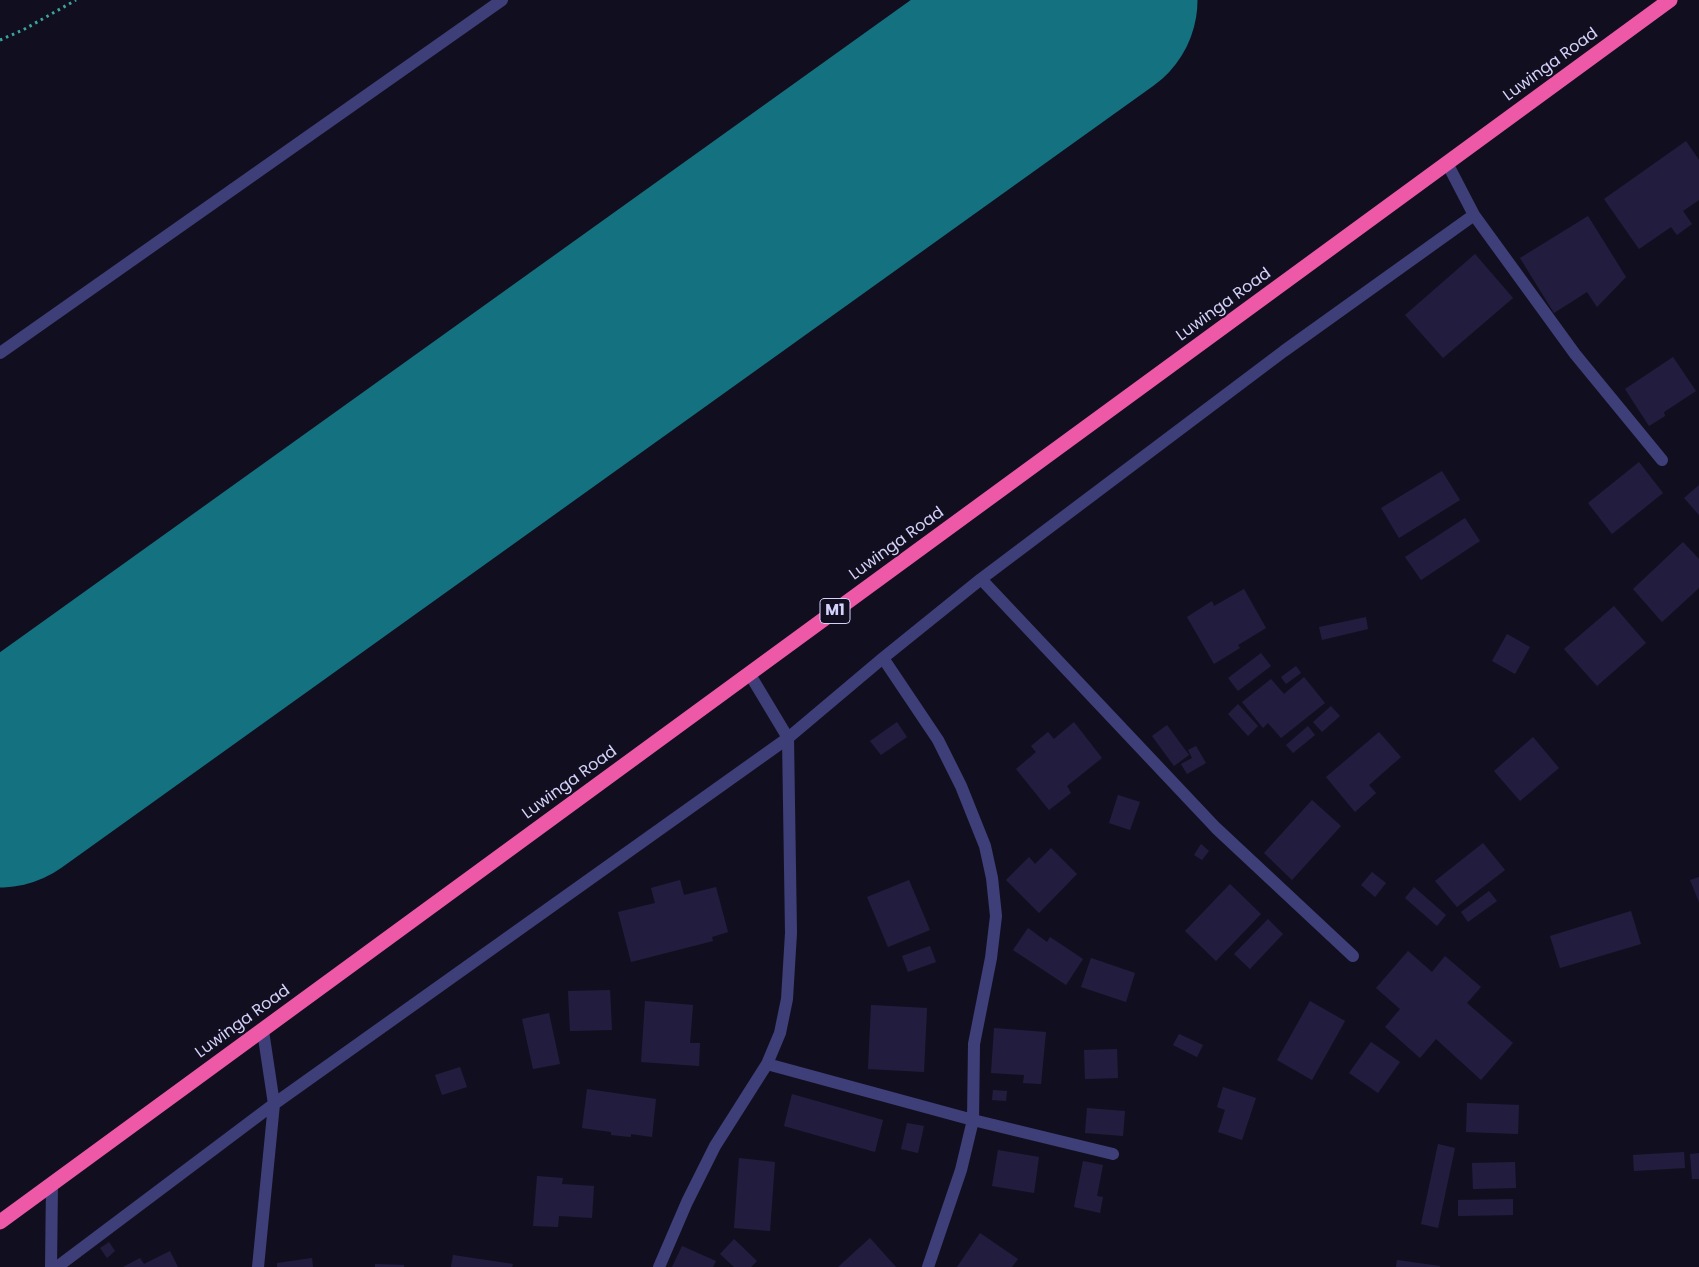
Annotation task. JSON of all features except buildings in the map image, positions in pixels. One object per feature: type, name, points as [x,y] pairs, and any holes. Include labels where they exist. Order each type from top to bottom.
[{"type":"highway","name":"Luwinga Road","points":[[0,1222],[1670,0]]},
{"type":"street","points":[[0,353],[502,0]]},
{"type":"street","points":[[1447,163],[1474,215],[1575,354],[1662,460]]},
{"type":"street","points":[[57,1267],[274,1104],[788,738],[882,658],[981,579],[1284,351],[1474,215]]},
{"type":"street","points":[[981,579],[1216,828],[1353,956]]},
{"type":"street","points":[[882,658],[938,740],[961,786],[984,846],[992,878],[996,916],[992,958],[974,1044],[973,1120],[961,1170],[928,1267]]},
{"type":"street","points":[[659,1267],[687,1202],[715,1146],[767,1064],[780,1033],[788,989],[791,933],[788,738],[749,673]]},
{"type":"street","points":[[258,1267],[274,1104],[263,1031]]},
{"type":"street","points":[[767,1064],[973,1120],[1113,1154]]},
{"type":"street","points":[[51,1267],[52,1184]]},
{"type":"path","points":[[0,40],[23,30],[76,0]]},
{"type":"taxiway","points":[[1057,25],[1062,0]]},
{"type":"runway","points":[[0,782],[1092,0]]}]
